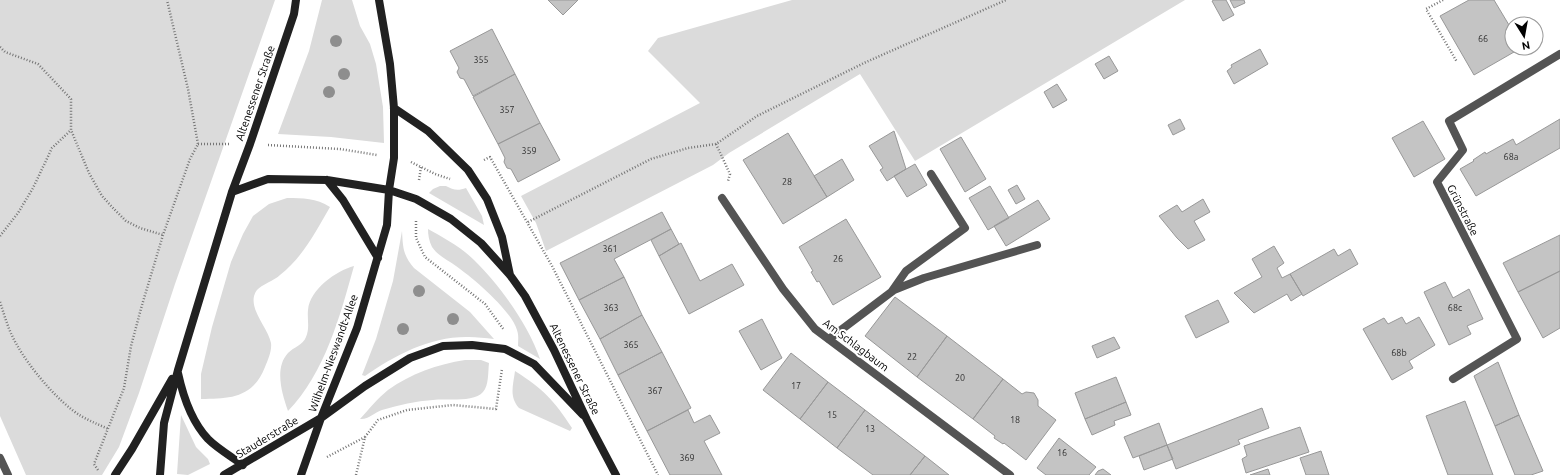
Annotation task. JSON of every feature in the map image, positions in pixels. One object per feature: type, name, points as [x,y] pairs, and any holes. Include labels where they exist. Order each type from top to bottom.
[{"type":"main road","name":"Altenessener Straße","points":[[232,192],[250,144],[294,14],[296,0]]},
{"type":"main road","points":[[379,0],[390,64],[394,108],[394,158],[389,190]]},
{"type":"main road","name":"Altenessener Straße","points":[[394,108],[428,131],[468,170],[487,199],[502,236],[510,276]]},
{"type":"main road","name":"Altenessener Straße","points":[[232,192],[268,179],[327,180],[389,190],[416,199],[451,219],[481,244],[510,276],[525,296],[551,344],[587,420],[616,475]]},
{"type":"main road","points":[[327,180],[343,200],[378,258]]},
{"type":"main road","name":"Wilhelm-Nieswandt-Allee","points":[[301,475],[321,418],[357,328],[387,225],[389,190]]},
{"type":"main road","points":[[160,475],[164,423],[178,370],[232,192]]},
{"type":"main road","name":"Stauderstraße","points":[[224,475],[321,418],[365,386],[410,358],[443,346],[472,345],[505,349]]},
{"type":"main road","points":[[505,349],[534,364],[587,420]]},
{"type":"main road","points":[[178,370],[182,392],[193,418],[208,440],[243,465]]},
{"type":"main road","points":[[115,475],[132,449],[178,370]]},
{"type":"street","name":"Grünstraße","points":[[1453,379],[1517,339],[1437,182],[1463,150],[1449,121],[1560,54]]},
{"type":"street","points":[[892,292],[906,271],[965,228],[931,174]]},
{"type":"street","name":"Am Schlagbaum","points":[[722,198],[783,289],[815,329],[1010,475]]},
{"type":"street","points":[[829,339],[892,292],[924,278],[1037,245]]},
{"type":"street","points":[[0,458],[8,475]]},
{"type":"path","points":[[94,464],[124,388],[134,332],[163,235],[190,159],[198,144],[188,89],[167,0]]},
{"type":"path","points":[[528,222],[645,161],[688,148],[716,144],[758,116],[864,63],[1006,0]]},
{"type":"path","points":[[1443,0],[1426,9],[1457,62]]},
{"type":"path","points":[[0,47],[5,52],[38,64],[71,99],[71,130],[89,173],[102,196],[112,208],[126,221],[140,228],[163,235]]},
{"type":"path","points":[[0,236],[18,213],[33,188],[52,148],[71,130]]},
{"type":"path","points":[[198,144],[250,144],[340,149],[394,158]]},
{"type":"path","points":[[716,144],[730,174],[722,198]]},
{"type":"path","points":[[490,157],[528,222],[658,475]]},
{"type":"path","points":[[356,475],[365,437],[378,420],[407,410],[453,405],[496,409],[505,349],[504,329],[485,304],[425,257],[416,238],[416,199],[422,167]]},
{"type":"path","points":[[0,302],[17,346],[52,392],[80,415],[109,429]]},
{"type":"shaded area","points":[[0,0],[275,0],[175,284],[139,393],[119,447],[102,475],[26,475],[0,416]]},
{"type":"shaded area","points":[[322,0],[352,0],[360,26],[370,44],[376,64],[383,107],[384,143],[331,137],[278,134],[309,51]]},
{"type":"shaded area","points":[[792,0],[1185,0],[915,161],[860,74],[729,153],[713,165],[546,251],[536,223],[521,196],[700,103],[648,51],[658,38]]},
{"type":"shaded area","points":[[440,186],[446,186],[456,190],[466,188],[482,216],[484,225],[429,193],[433,189]]},
{"type":"shaded area","points":[[287,198],[304,198],[314,200],[330,207],[296,260],[278,277],[259,288],[254,296],[255,310],[271,343],[270,352],[265,367],[254,385],[239,395],[222,398],[201,399],[201,374],[212,327],[231,262],[243,234],[253,216],[269,204]]},
{"type":"shaded area","points":[[428,229],[464,251],[484,270],[503,293],[521,320],[529,333],[540,359],[518,346],[517,330],[500,304],[472,278],[434,250],[429,240]]},
{"type":"shaded area","points":[[402,231],[404,251],[414,268],[470,312],[494,339],[472,337],[455,338],[427,343],[401,354],[365,376],[362,375],[376,339],[393,281]]},
{"type":"shaded area","points":[[354,266],[330,343],[312,379],[301,396],[288,411],[280,381],[281,366],[284,359],[290,351],[305,340],[308,327],[308,310],[310,302],[319,288],[332,277],[347,268]]},
{"type":"shaded area","points":[[465,360],[481,360],[489,363],[486,386],[483,392],[479,395],[467,399],[420,401],[382,410],[366,418],[360,419],[384,393],[397,384],[425,370]]},
{"type":"shaded area","points":[[515,371],[541,390],[553,402],[572,428],[570,431],[519,408],[513,395]]},
{"type":"shaded area","points":[[181,415],[196,447],[208,459],[210,464],[188,475],[177,474]]},
{"type":"building","points":[[548,0],[578,0],[563,15]]},
{"type":"building","points":[[1226,0],[1234,15],[1223,21],[1212,1]]},
{"type":"building","points":[[1230,0],[1244,0],[1245,3],[1234,8]]},
{"type":"building","points":[[1469,0],[1494,0],[1504,17],[1504,56],[1507,56],[1474,75],[1440,16]]},
{"type":"building","points":[[492,29],[515,74],[473,96],[464,79],[460,78],[457,72],[459,68],[450,51]]},
{"type":"building","points":[[1260,49],[1268,64],[1234,84],[1227,71],[1232,67],[1231,65]]},
{"type":"building","points":[[1109,56],[1118,71],[1104,79],[1095,64]]},
{"type":"building","points":[[515,74],[540,123],[498,144],[473,97]]},
{"type":"building","points":[[1057,84],[1067,100],[1053,108],[1044,92]]},
{"type":"building","points":[[1180,119],[1185,129],[1173,135],[1168,125]]},
{"type":"building","points":[[1560,119],[1560,148],[1476,196],[1460,169],[1474,161],[1473,160],[1485,152],[1486,154],[1513,139],[1516,145]]},
{"type":"building","points":[[1423,121],[1445,159],[1414,177],[1392,138]]},
{"type":"building","points":[[540,123],[560,160],[518,182],[511,169],[507,168],[504,162],[505,158],[498,144]]},
{"type":"building","points":[[894,131],[906,169],[887,181],[880,170],[883,168],[869,146]]},
{"type":"building","points":[[788,133],[827,197],[783,224],[743,160]]},
{"type":"building","points":[[961,137],[986,179],[965,192],[940,149]]},
{"type":"building","points":[[842,159],[854,180],[827,197],[814,176]]},
{"type":"building","points":[[915,164],[927,185],[907,197],[894,176]]},
{"type":"building","points":[[1017,185],[1025,199],[1016,204],[1008,190]]},
{"type":"building","points":[[990,186],[1009,218],[988,230],[969,198]]},
{"type":"building","points":[[1203,199],[1210,212],[1194,221],[1205,240],[1188,249],[1159,216],[1177,205],[1182,212]]},
{"type":"building","points":[[1038,200],[1050,219],[1006,246],[994,226]]},
{"type":"building","points":[[662,212],[671,229],[614,259],[624,277],[579,300],[560,263]]},
{"type":"building","points":[[846,219],[881,277],[833,305],[819,281],[817,282],[811,272],[813,271],[799,247]]},
{"type":"building","points":[[671,229],[679,244],[659,256],[651,240]]},
{"type":"building","points":[[1560,235],[1560,271],[1518,292],[1503,263]]},
{"type":"building","points":[[681,243],[700,281],[732,264],[744,285],[689,314],[659,256]]},
{"type":"building","points":[[1274,246],[1284,263],[1277,268],[1282,278],[1290,274],[1302,294],[1291,301],[1287,294],[1254,313],[1234,293],[1262,277],[1252,259]]},
{"type":"building","points":[[1334,249],[1338,256],[1350,249],[1358,264],[1303,296],[1290,274]]},
{"type":"building","points":[[1560,271],[1560,328],[1543,338],[1518,292]]},
{"type":"building","points":[[624,277],[642,315],[600,339],[579,300]]},
{"type":"building","points":[[1445,282],[1453,298],[1469,289],[1483,319],[1467,326],[1471,334],[1449,345],[1424,292]]},
{"type":"building","points":[[895,297],[947,336],[917,377],[865,336]]},
{"type":"building","points":[[1218,300],[1229,322],[1196,338],[1185,316]]},
{"type":"building","points":[[642,315],[662,352],[618,375],[600,339]]},
{"type":"building","points":[[1402,317],[1406,324],[1419,317],[1435,345],[1409,361],[1413,368],[1392,380],[1363,329],[1384,318],[1388,324]]},
{"type":"building","points":[[762,319],[782,358],[761,370],[739,331]]},
{"type":"building","points":[[947,336],[1003,379],[973,419],[917,377]]},
{"type":"building","points":[[1114,337],[1120,348],[1097,358],[1092,346]]},
{"type":"building","points":[[662,352],[691,408],[647,431],[618,375]]},
{"type":"building","points":[[791,353],[828,382],[800,419],[763,390]]},
{"type":"building","points":[[1498,362],[1519,415],[1495,426],[1474,376]]},
{"type":"building","points":[[1116,377],[1126,402],[1085,419],[1075,393]]},
{"type":"building","points":[[1003,379],[1022,394],[1026,392],[1034,393],[1038,400],[1038,406],[1056,420],[1026,460],[1004,443],[1003,444],[994,438],[995,436],[973,419]]},
{"type":"building","points":[[828,382],[865,410],[837,448],[800,419]]},
{"type":"building","points":[[1465,401],[1493,475],[1448,475],[1426,416]]},
{"type":"building","points":[[1126,402],[1131,415],[1114,421],[1115,425],[1092,435],[1085,419]]},
{"type":"building","points":[[1262,408],[1269,428],[1238,440],[1240,444],[1176,469],[1167,445]]},
{"type":"building","points":[[688,410],[694,423],[710,415],[720,433],[704,441],[722,475],[670,475],[647,431]]},
{"type":"building","points":[[865,410],[925,456],[910,475],[873,475],[837,448]]},
{"type":"building","points":[[1519,415],[1543,471],[1531,475],[1515,475],[1495,426]]},
{"type":"building","points":[[1159,423],[1167,445],[1133,458],[1124,437]]},
{"type":"building","points":[[1300,427],[1309,452],[1246,473],[1242,459],[1247,456],[1244,446]]},
{"type":"building","points":[[1059,438],[1096,467],[1089,475],[1046,475],[1037,468]]},
{"type":"building","points":[[1167,445],[1173,459],[1144,470],[1139,456]]},
{"type":"building","points":[[1321,451],[1329,475],[1306,475],[1300,458]]},
{"type":"building","points":[[925,456],[949,475],[910,475]]},
{"type":"building","points":[[1103,469],[1111,475],[1095,475],[1098,471]]},
{"type":"building","points":[[1268,469],[1270,475],[1250,475]]}]
